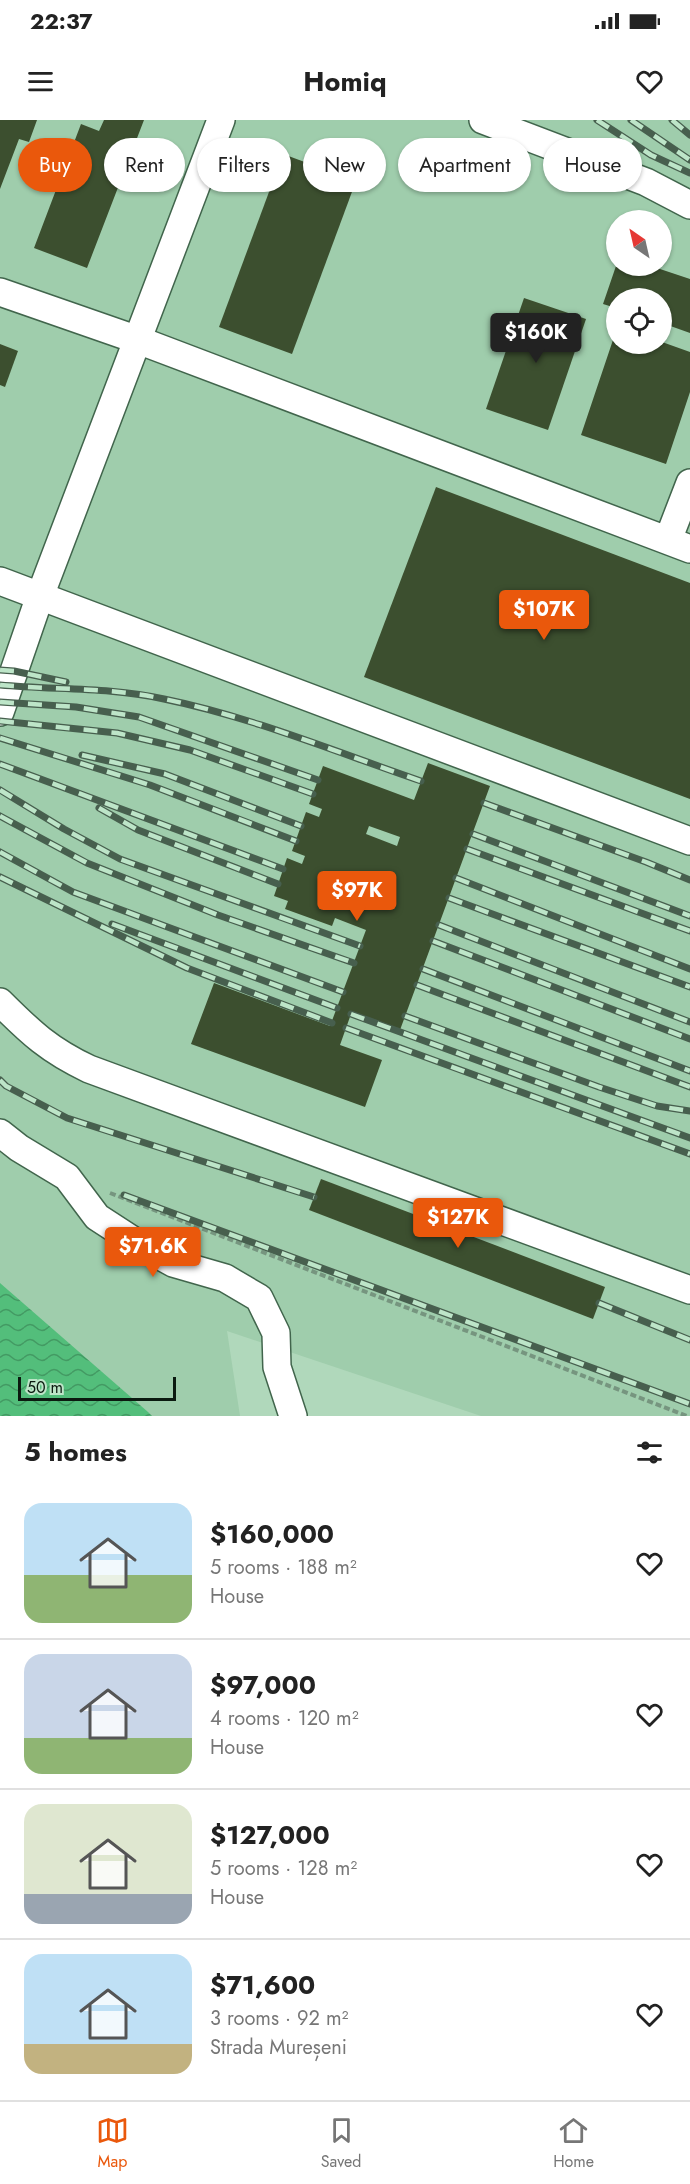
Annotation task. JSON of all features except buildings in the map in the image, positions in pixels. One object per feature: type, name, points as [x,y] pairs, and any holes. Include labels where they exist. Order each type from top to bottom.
[{"type":"street","points":[[0,712],[40,596],[221,120]]},
{"type":"street","points":[[483,120],[646,182],[690,205]]},
{"type":"street","points":[[0,292],[138,340],[679,544],[690,483]]},
{"type":"street","points":[[0,581],[690,841]]},
{"type":"street","points":[[0,1002],[41,1042],[63,1057],[89,1069],[690,1290]]},
{"type":"street","points":[[0,1133],[67,1177],[97,1217],[136,1243],[173,1263],[225,1278],[259,1298],[276,1333],[277,1367],[293,1416]]},
{"type":"path","points":[[109,1193],[687,1416]]},
{"type":"shaded area","points":[[0,120],[690,120],[690,1416],[481,1416],[227,1331],[240,1416],[0,1416]]},
{"type":"water","points":[[0,1283],[148,1412],[152,1416],[0,1416]]},
{"type":"railway","points":[[597,120],[651,155],[690,173]]},
{"type":"railway","points":[[631,120],[690,160]]},
{"type":"railway","points":[[672,120],[690,135]]},
{"type":"railway","points":[[0,670],[66,682]]},
{"type":"railway","points":[[0,685],[103,691],[164,699],[262,725],[421,781]]},
{"type":"railway","points":[[0,702],[76,707],[139,717],[318,780]]},
{"type":"railway","points":[[0,721],[117,733],[190,750],[313,794]]},
{"type":"railway","points":[[0,738],[150,785],[296,841]]},
{"type":"railway","points":[[82,755],[165,774],[301,826]]},
{"type":"railway","points":[[0,764],[283,869]]},
{"type":"railway","points":[[0,790],[64,829],[120,859],[360,946]]},
{"type":"railway","points":[[484,803],[690,880]]},
{"type":"railway","points":[[99,808],[138,830],[278,884]]},
{"type":"railway","points":[[0,816],[87,863],[218,915],[354,963]]},
{"type":"railway","points":[[473,834],[690,916]]},
{"type":"railway","points":[[467,849],[690,931]]},
{"type":"railway","points":[[0,852],[73,892],[343,992]]},
{"type":"railway","points":[[0,877],[187,968],[332,1023]]},
{"type":"railway","points":[[456,878],[690,969]]},
{"type":"railway","points":[[449,898],[690,987]]},
{"type":"railway","points":[[112,924],[337,1008]]},
{"type":"railway","points":[[439,925],[690,1022]]},
{"type":"railway","points":[[433,941],[690,1039]]},
{"type":"railway","points":[[423,969],[690,1071]]},
{"type":"railway","points":[[417,985],[690,1087]]},
{"type":"railway","points":[[351,1014],[690,1138]]},
{"type":"railway","points":[[405,1016],[599,1087],[657,1106],[690,1111]]},
{"type":"railway","points":[[346,1028],[690,1154]]},
{"type":"railway","points":[[0,1080],[6,1086],[67,1118],[314,1197]]},
{"type":"railway","points":[[124,1195],[690,1404]]},
{"type":"railway","points":[[599,1303],[690,1340]]}]
